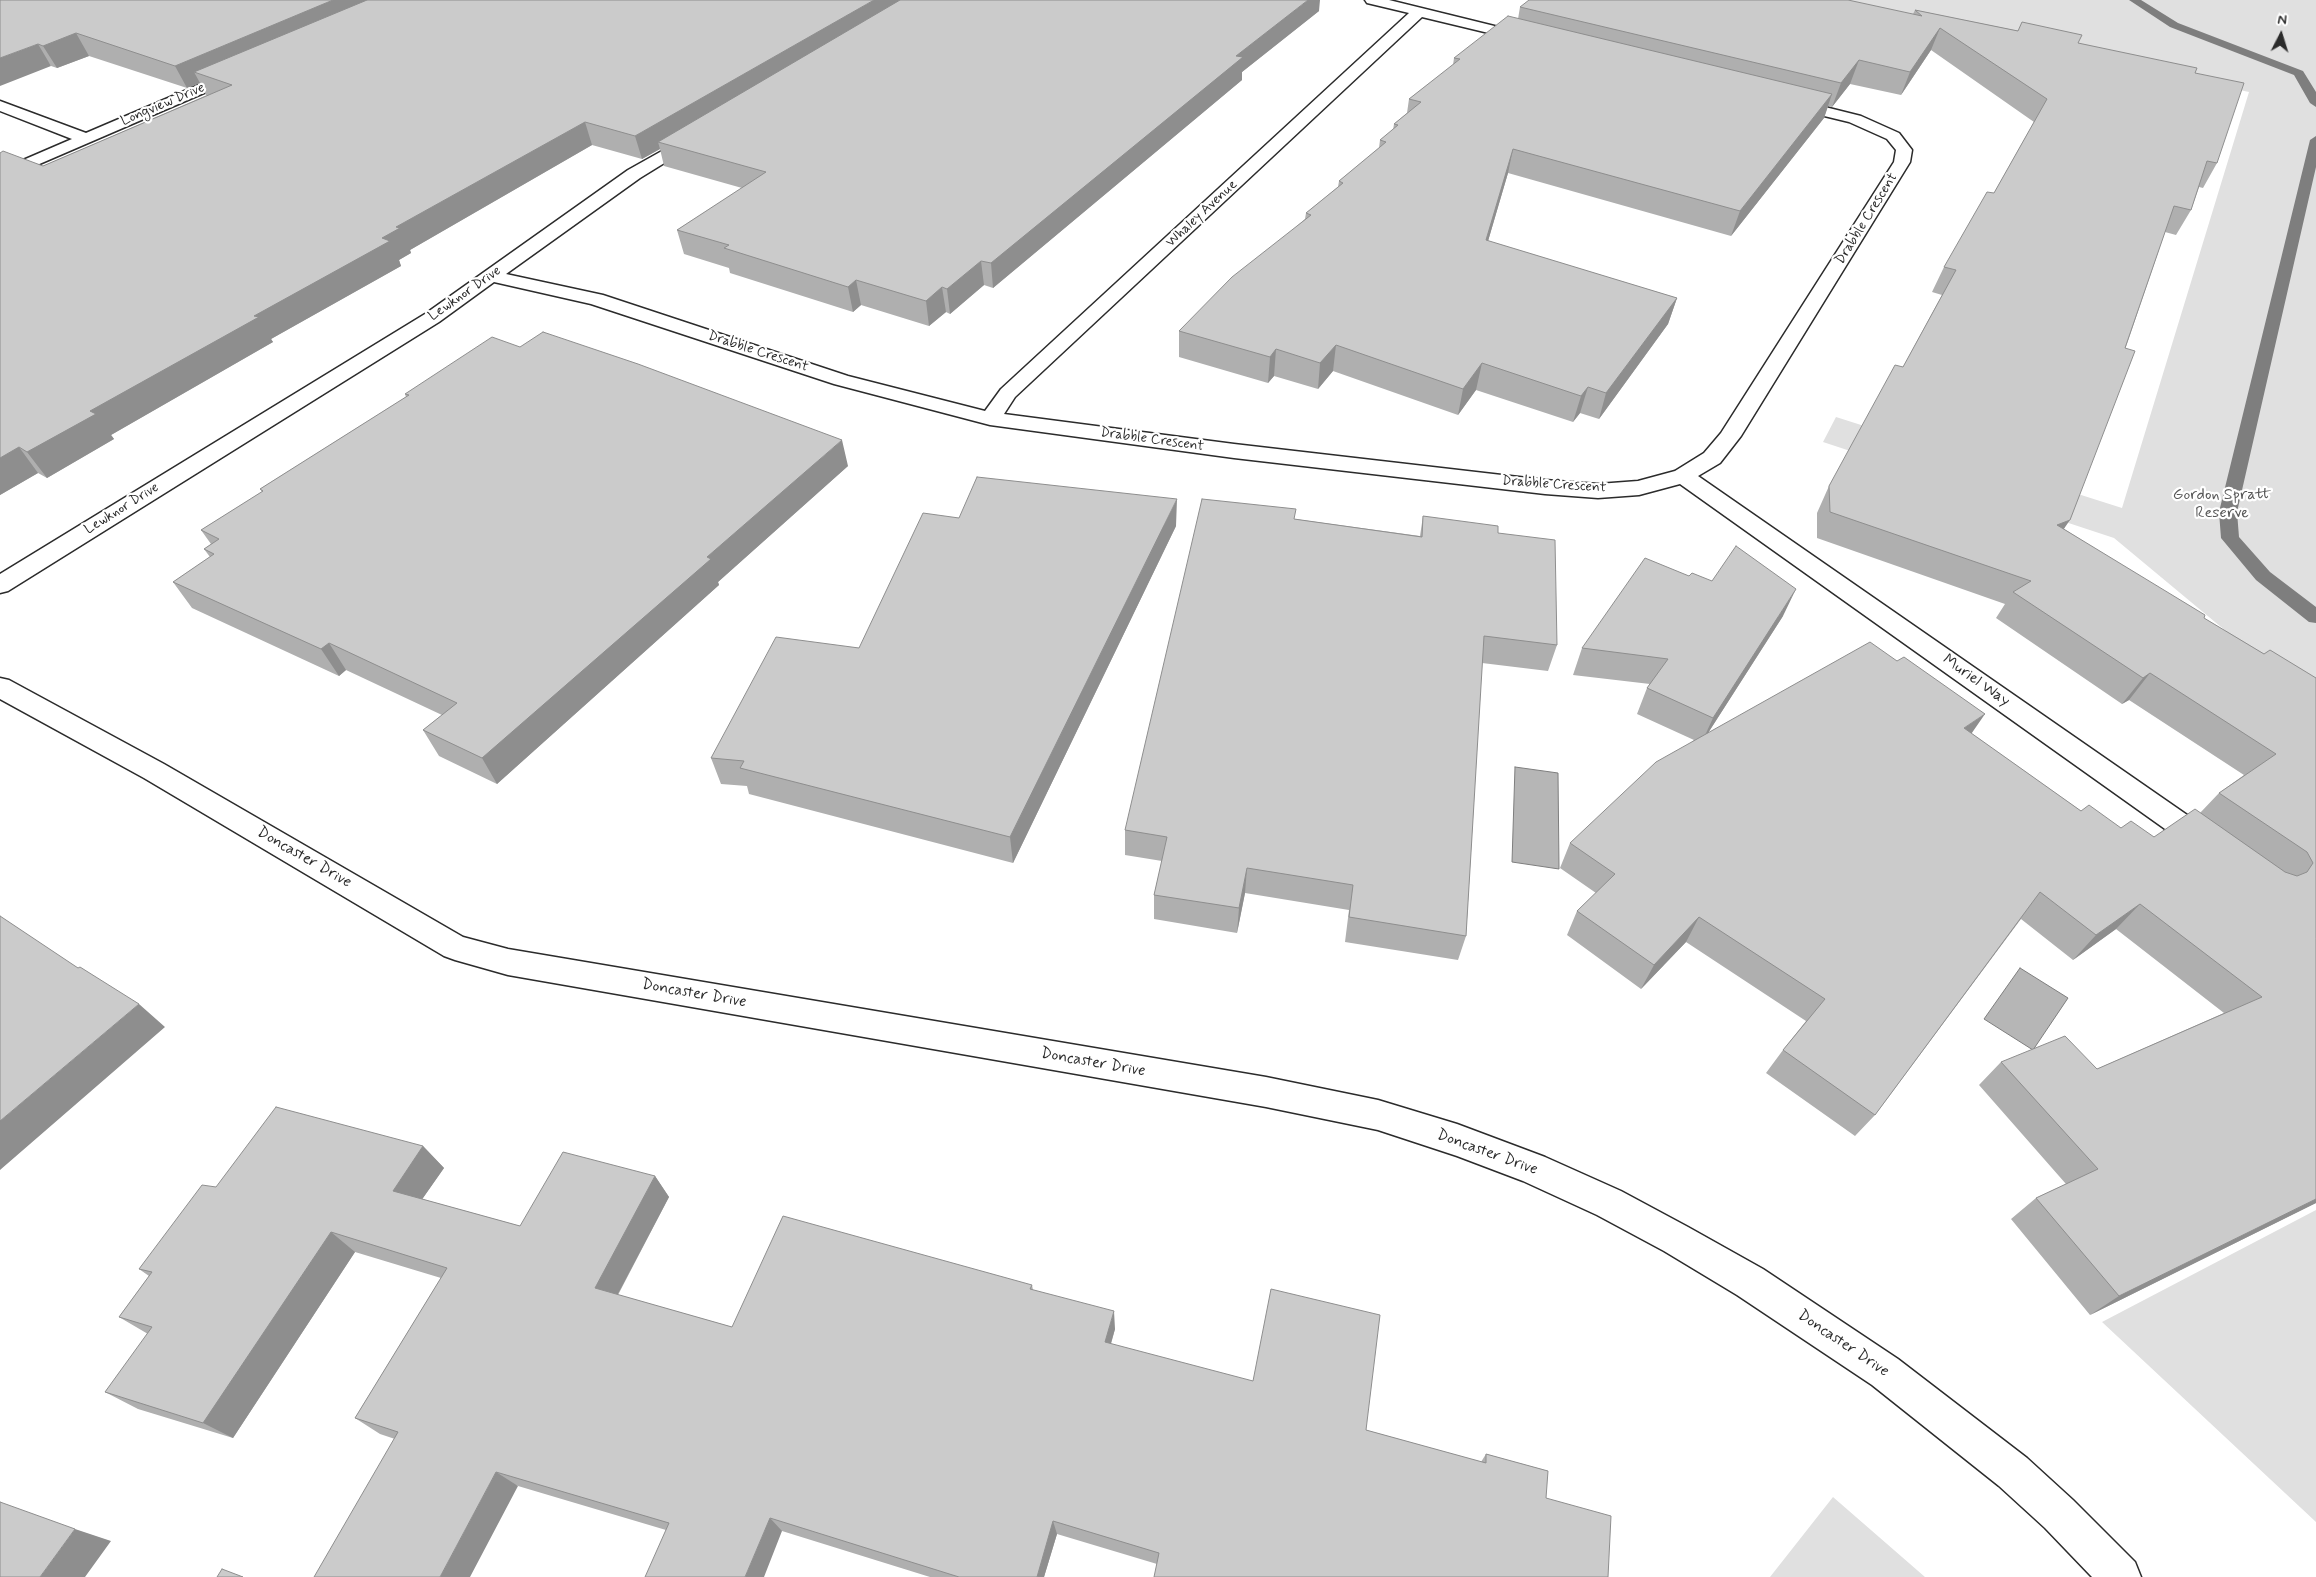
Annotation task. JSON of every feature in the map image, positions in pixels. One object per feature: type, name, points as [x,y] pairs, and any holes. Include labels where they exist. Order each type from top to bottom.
[{"type":"street","points":[[1372,0],[1545,43]]},
{"type":"street","name":"Whaley Avenue","points":[[990,419],[1008,393],[1419,12]]},
{"type":"street","name":"Longview Drive","points":[[0,176],[248,69]]},
{"type":"street","name":"Drabble Crescent","points":[[492,276],[596,298],[842,380],[990,419],[1234,451],[1598,491],[1639,488],[1683,476],[1712,458],[1730,436],[1902,162],[1904,150],[1893,136],[1855,119],[1777,100]]},
{"type":"street","points":[[0,106],[86,138]]},
{"type":"street","name":"Lewknor Drive","points":[[0,585],[432,318],[634,174],[710,129]]},
{"type":"street","name":"Muriel Way","points":[[1683,476],[2228,858]]},
{"type":"street","name":"Doncaster Drive","points":[[0,687],[154,770],[455,947],[508,962],[1276,1094],[1378,1116],[1458,1140],[1533,1168],[1609,1203],[1676,1239],[1750,1282],[1886,1372],[2013,1472],[2066,1521],[2120,1577]]},
{"type":"green space","name":"Gordon Spratt Reserve","points":[[1805,0],[2316,0],[2316,706],[2114,538],[1823,442],[1836,417],[2122,508],[2249,92],[1844,6]]},
{"type":"green space","points":[[2316,1210],[2316,1522],[2102,1322]]},
{"type":"green space","points":[[1833,1497],[1925,1577],[1770,1577]]},
{"type":"shaded area","points":[[1515,767],[1558,773],[1559,869],[1512,862]]},
{"type":"shaded area","points":[[2020,968],[2068,998],[2033,1050],[1984,1019]]},
{"type":"building","points":[[0,0],[333,0],[175,66],[76,33],[43,46],[38,44],[0,58]]},
{"type":"building","points":[[367,0],[874,0],[635,136],[585,122],[396,227],[400,228],[382,238],[390,241],[254,316],[259,317],[90,411],[96,414],[27,452],[19,447],[0,458],[0,153],[3,151],[43,166],[232,85],[194,72]]},
{"type":"building","points":[[900,0],[1308,0],[1236,56],[1243,57],[991,263],[981,261],[947,289],[942,287],[926,301],[856,280],[848,287],[724,248],[729,245],[677,230],[766,172],[658,142]]},
{"type":"building","points":[[1529,0],[1848,0],[1922,16],[1915,10],[2018,31],[2022,22],[2082,35],[2078,43],[2197,68],[2195,73],[2244,83],[2217,163],[2207,161],[2191,210],[2174,206],[2125,348],[2135,351],[2070,520],[2057,525],[2205,615],[2204,618],[2264,654],[2270,650],[2316,678],[2316,1199],[2119,1296],[2036,1198],[2098,1169],[2001,1062],[2065,1036],[2097,1069],[2262,997],[2140,904],[2096,935],[2040,892],[1875,1115],[1783,1050],[1825,999],[1699,917],[1654,965],[1577,911],[1615,874],[1570,843],[1656,762],[1870,642],[1897,661],[1904,657],[1985,714],[1964,728],[2081,811],[2089,805],[2121,828],[2131,821],[2154,837],[2195,809],[2285,872],[2297,876],[2307,872],[2313,863],[2307,852],[2219,793],[2276,754],[2150,673],[2143,678],[2013,592],[2031,581],[1830,512],[1829,486],[1895,365],[1903,367],[1956,270],[1944,267],[1987,192],[1994,193],[2047,99],[1940,28],[1910,72],[1859,60],[1841,83],[1520,7]]},
{"type":"building","points":[[1508,16],[1832,94],[1740,211],[1513,149],[1486,240],[1677,298],[1606,393],[1588,387],[1581,396],[1482,363],[1463,389],[1336,345],[1320,363],[1276,349],[1270,357],[1179,331],[1232,277],[1311,215],[1306,213],[1343,183],[1339,181],[1386,142],[1380,140],[1398,125],[1394,124],[1421,102],[1409,99],[1460,59],[1454,58]]},
{"type":"building","points":[[543,332],[638,364],[842,440],[707,557],[711,559],[482,758],[423,730],[457,703],[329,643],[321,649],[173,582],[214,554],[204,549],[219,539],[201,530],[263,491],[260,489],[409,395],[405,394],[492,337],[520,347]]},
{"type":"building","points":[[977,477],[1177,499],[1010,837],[740,768],[744,761],[711,758],[776,637],[859,648],[923,513],[959,518]]},
{"type":"building","points":[[1202,499],[1296,509],[1294,519],[1422,537],[1423,516],[1498,526],[1498,533],[1555,540],[1557,645],[1484,636],[1466,936],[1349,917],[1353,885],[1247,868],[1239,908],[1154,895],[1167,837],[1125,830]]},
{"type":"building","points":[[1736,546],[1796,589],[1713,718],[1647,688],[1668,659],[1582,648],[1645,558],[1689,576],[1692,573],[1712,581]]},
{"type":"building","points":[[0,916],[78,968],[80,967],[139,1004],[0,1121]]},
{"type":"building","points":[[276,1107],[423,1146],[393,1191],[520,1226],[563,1152],[655,1176],[595,1288],[732,1327],[783,1216],[1032,1285],[1030,1289],[1114,1311],[1105,1342],[1253,1381],[1271,1289],[1380,1315],[1366,1430],[1486,1463],[1486,1454],[1548,1471],[1546,1498],[1611,1516],[1608,1577],[1154,1577],[1159,1553],[1053,1521],[1037,1577],[959,1577],[770,1518],[745,1577],[645,1577],[669,1523],[496,1472],[440,1577],[314,1577],[398,1432],[355,1418],[447,1268],[331,1232],[203,1423],[105,1392],[152,1327],[119,1317],[152,1272],[139,1269],[202,1185],[216,1187]]},
{"type":"building","points":[[0,1502],[75,1529],[40,1577],[0,1577]]},
{"type":"building","points":[[222,1569],[243,1577],[217,1577]]},
{"type":"waterway","points":[[2134,0],[2174,25],[2299,73],[2316,103]]},
{"type":"waterway","points":[[2316,140],[2228,512],[2230,538],[2263,576],[2316,617]]}]
